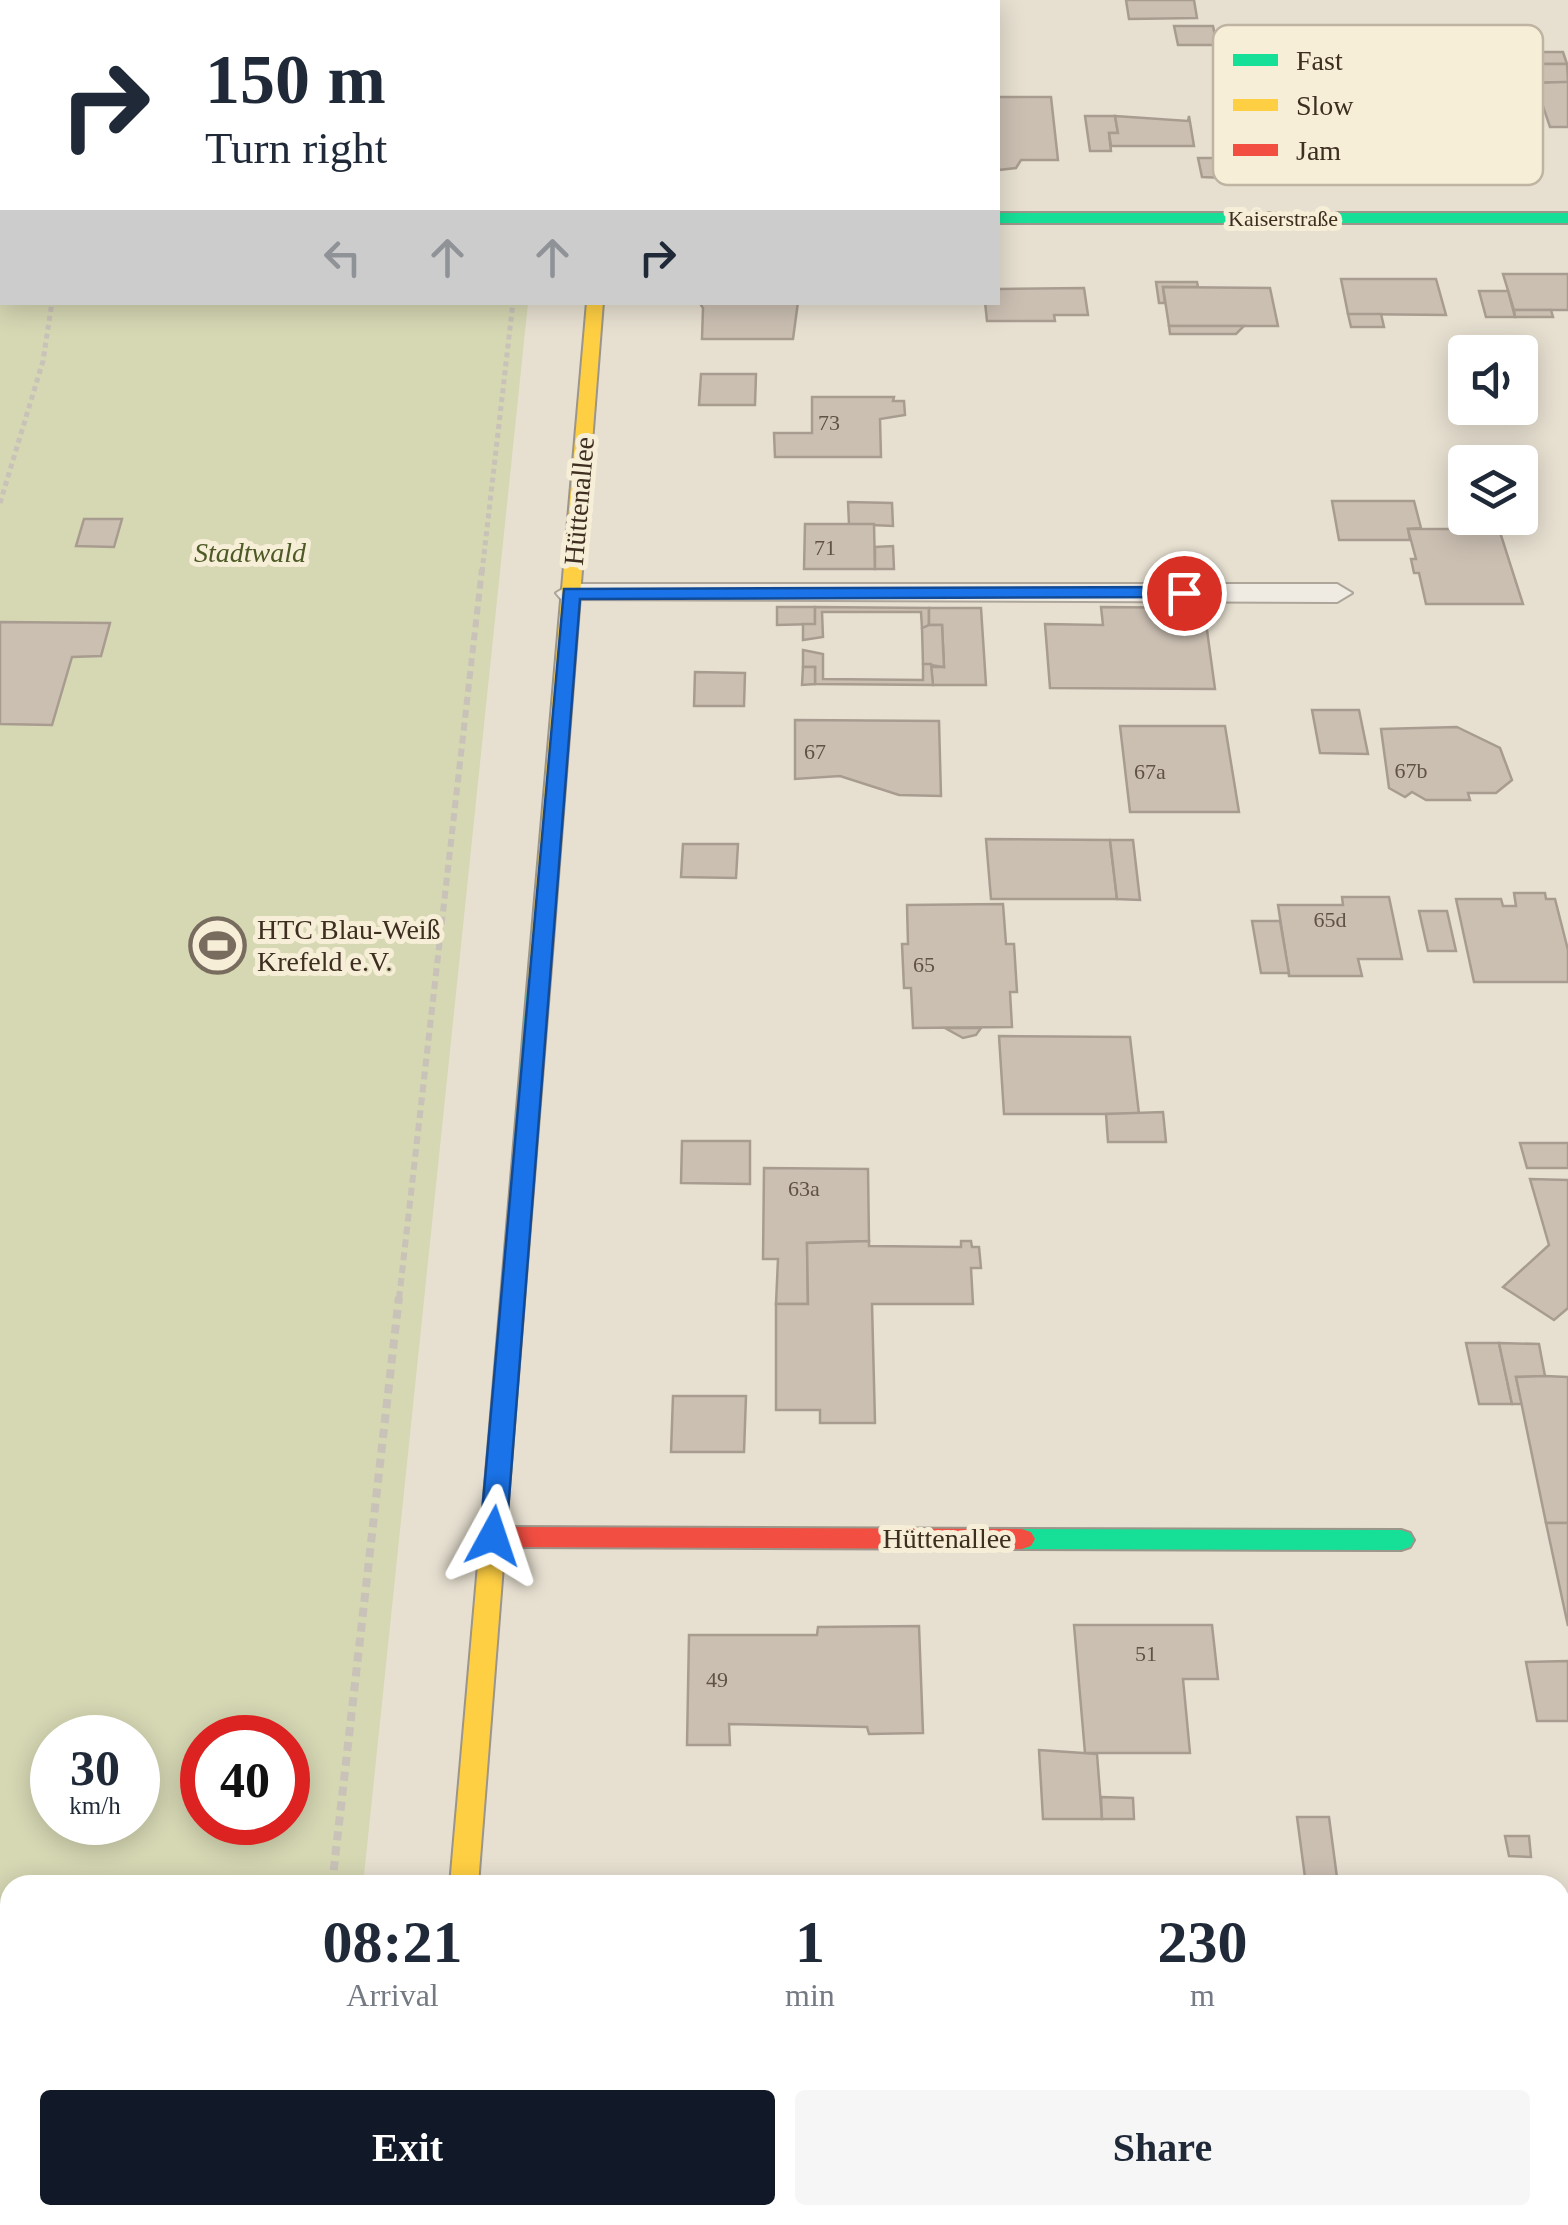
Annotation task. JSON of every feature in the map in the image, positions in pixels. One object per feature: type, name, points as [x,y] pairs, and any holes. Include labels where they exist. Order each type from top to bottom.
[{"type":"street","name":"Kaiserstraße","points":[[1000,218],[1568,218]]},
{"type":"street","name":"Hüttenallee","points":[[465,1875],[595,305]]},
{"type":"street","name":"Hüttenallee","points":[[493,1536],[1401,1540]]},
{"type":"lane","points":[[571,593],[1337,593]]},
{"type":"path","points":[[0,504],[43,361],[52,305]]},
{"type":"path","points":[[333,1875],[513,305]]},
{"type":"green space","name":"Stadtwald","points":[[0,305],[528,305],[364,1875],[0,1875]]},
{"type":"building","points":[[1126,0],[1194,0],[1197,18],[1129,19]]},
{"type":"building","points":[[1174,26],[1213,26],[1213,45],[1178,45]]},
{"type":"building","points":[[1543,52],[1563,52],[1567,64],[1543,64]]},
{"type":"building","points":[[1543,64],[1567,64],[1568,82],[1543,83]]},
{"type":"building","points":[[1568,82],[1568,127],[1550,127],[1543,106],[1543,83]]},
{"type":"building","points":[[1000,97],[1051,97],[1058,160],[1021,160],[1016,168],[1000,170]]},
{"type":"building","points":[[1085,116],[1115,116],[1118,133],[1109,133],[1111,151],[1090,151]]},
{"type":"building","points":[[1115,116],[1188,121],[1189,116],[1194,146],[1111,146],[1109,133],[1118,133]]},
{"type":"building","points":[[1198,158],[1213,158],[1213,178],[1202,177]]},
{"type":"building","points":[[1503,274],[1568,274],[1568,310],[1514,310]]},
{"type":"building","points":[[1341,279],[1436,279],[1446,315],[1348,314]]},
{"type":"building","points":[[1156,282],[1197,282],[1198,287],[1163,287],[1165,303],[1159,303]]},
{"type":"building","points":[[1163,287],[1270,288],[1278,326],[1169,326]]},
{"type":"building","points":[[1084,288],[1088,315],[1054,315],[1055,321],[987,321],[985,305],[1000,305],[1000,289]]},
{"type":"building","points":[[1479,291],[1508,291],[1515,317],[1486,317]]},
{"type":"building","points":[[701,305],[798,305],[793,339],[702,339]]},
{"type":"building","points":[[1514,310],[1551,310],[1553,317],[1515,317]]},
{"type":"building","points":[[1348,314],[1381,314],[1384,327],[1351,327]]},
{"type":"building","points":[[1169,326],[1244,326],[1236,334],[1170,334]]},
{"type":"building","points":[[701,374],[756,374],[755,405],[699,405]]},
{"type":"building","points":[[812,397],[894,397],[893,401],[904,401],[905,415],[880,419],[881,457],[775,457],[774,433],[812,433]]},
{"type":"building","points":[[1332,501],[1414,501],[1421,528],[1408,529],[1410,540],[1339,540]]},
{"type":"building","points":[[848,502],[892,503],[893,526],[849,524]]},
{"type":"building","points":[[84,519],[122,519],[114,547],[76,546]]},
{"type":"building","points":[[805,524],[874,524],[875,569],[804,569]]},
{"type":"building","points":[[1408,529],[1448,529],[1448,535],[1501,535],[1523,604],[1426,604],[1419,573],[1414,573],[1411,559],[1416,559]]},
{"type":"building","points":[[893,546],[894,569],[875,569],[875,547]]},
{"type":"building","points":[[777,607],[815,607],[815,624],[777,625]]},
{"type":"building","points":[[815,607],[929,608],[929,628],[922,628],[921,612],[822,612],[823,637],[803,640],[803,624],[815,624]]},
{"type":"building","points":[[1101,607],[1204,608],[1215,689],[1050,688],[1045,624],[1103,625]]},
{"type":"building","points":[[929,608],[981,608],[986,685],[933,685],[931,667],[944,667],[942,625],[929,625]]},
{"type":"building","points":[[0,622],[110,623],[101,656],[72,657],[52,725],[0,724]]},
{"type":"building","points":[[942,625],[944,667],[923,664],[922,628]]},
{"type":"building","points":[[803,650],[823,654],[823,679],[923,680],[923,664],[931,664],[933,685],[815,684],[815,667],[803,667]]},
{"type":"building","points":[[803,667],[815,667],[815,684],[802,685]]},
{"type":"building","points":[[695,672],[745,673],[744,706],[694,706]]},
{"type":"building","points":[[1312,710],[1359,710],[1368,754],[1320,753]]},
{"type":"building","points":[[795,720],[939,721],[941,796],[899,795],[840,776],[795,779]]},
{"type":"building","points":[[1120,726],[1225,726],[1239,812],[1130,812]]},
{"type":"building","points":[[1457,727],[1500,748],[1512,780],[1496,793],[1468,793],[1470,800],[1426,800],[1412,792],[1405,797],[1389,788],[1381,729]]},
{"type":"building","points":[[986,839],[1110,840],[1117,899],[991,899]]},
{"type":"building","points":[[1110,840],[1133,840],[1140,900],[1117,899]]},
{"type":"building","points":[[683,844],[738,844],[736,878],[681,877]]},
{"type":"building","points":[[1514,893],[1545,893],[1546,899],[1555,899],[1568,950],[1568,982],[1474,982],[1456,899],[1501,899],[1503,906],[1516,906]]},
{"type":"building","points":[[1342,897],[1389,897],[1402,959],[1358,959],[1362,976],[1289,976],[1278,905],[1343,905]]},
{"type":"building","points":[[1003,904],[1006,944],[1014,944],[1017,992],[1010,992],[1012,1027],[913,1028],[911,988],[904,988],[902,944],[908,944],[907,905]]},
{"type":"building","points":[[1419,911],[1447,911],[1456,951],[1428,951]]},
{"type":"building","points":[[1252,921],[1280,921],[1289,973],[1261,973]]},
{"type":"building","points":[[945,1028],[981,1028],[976,1035],[963,1038]]},
{"type":"building","points":[[999,1036],[1130,1037],[1139,1114],[1004,1114]]},
{"type":"building","points":[[1163,1112],[1166,1142],[1108,1142],[1106,1114]]},
{"type":"building","points":[[682,1141],[750,1141],[750,1184],[681,1183]]},
{"type":"building","points":[[1520,1143],[1568,1143],[1568,1168],[1527,1168]]},
{"type":"building","points":[[764,1168],[868,1169],[869,1241],[807,1243],[808,1304],[776,1304],[778,1259],[763,1259]]},
{"type":"building","points":[[1530,1179],[1568,1180],[1568,1308],[1554,1320],[1503,1287],[1549,1245]]},
{"type":"building","points":[[869,1241],[869,1246],[961,1247],[961,1241],[971,1241],[972,1247],[979,1247],[981,1268],[971,1268],[973,1304],[872,1304],[875,1423],[820,1423],[820,1410],[776,1410],[776,1304],[808,1304],[807,1243]]},
{"type":"building","points":[[1466,1343],[1499,1343],[1512,1404],[1479,1404]]},
{"type":"building","points":[[1499,1343],[1539,1344],[1545,1376],[1516,1377],[1522,1404],[1512,1404]]},
{"type":"building","points":[[1516,1377],[1568,1377],[1568,1523],[1546,1523]]},
{"type":"building","points":[[673,1396],[746,1396],[744,1452],[671,1452]]},
{"type":"building","points":[[1546,1523],[1568,1523],[1568,1626]]},
{"type":"building","points":[[1074,1625],[1212,1625],[1218,1679],[1183,1679],[1190,1753],[1085,1753]]},
{"type":"building","points":[[919,1626],[923,1733],[869,1734],[867,1727],[729,1724],[730,1745],[687,1745],[689,1635],[817,1635],[818,1627]]},
{"type":"building","points":[[1568,1661],[1568,1721],[1537,1721],[1526,1662]]},
{"type":"building","points":[[1039,1750],[1097,1754],[1102,1819],[1043,1819]]},
{"type":"building","points":[[1101,1797],[1133,1798],[1134,1819],[1102,1819]]},
{"type":"building","points":[[1297,1817],[1329,1817],[1337,1875],[1305,1875]]},
{"type":"building","points":[[1505,1836],[1529,1836],[1531,1857],[1509,1856]]},
{"type":"traffic: fast","points":[[1000,218],[1568,218]]},
{"type":"traffic: fast","points":[[501,1439],[539,979]]},
{"type":"traffic: fast","points":[[1022,1539],[1401,1540]]},
{"type":"traffic: slow","points":[[539,979],[595,305]]},
{"type":"traffic: slow","points":[[465,1875],[501,1439]]},
{"type":"traffic: jam","points":[[493,1537],[1022,1539]]},
{"type":"place","name":"HTC Blau-Weiß Krefeld e.V.","points":[[218,945]]},
{"type":"route","points":[[493,1536],[571,593],[1184,593]]}]
